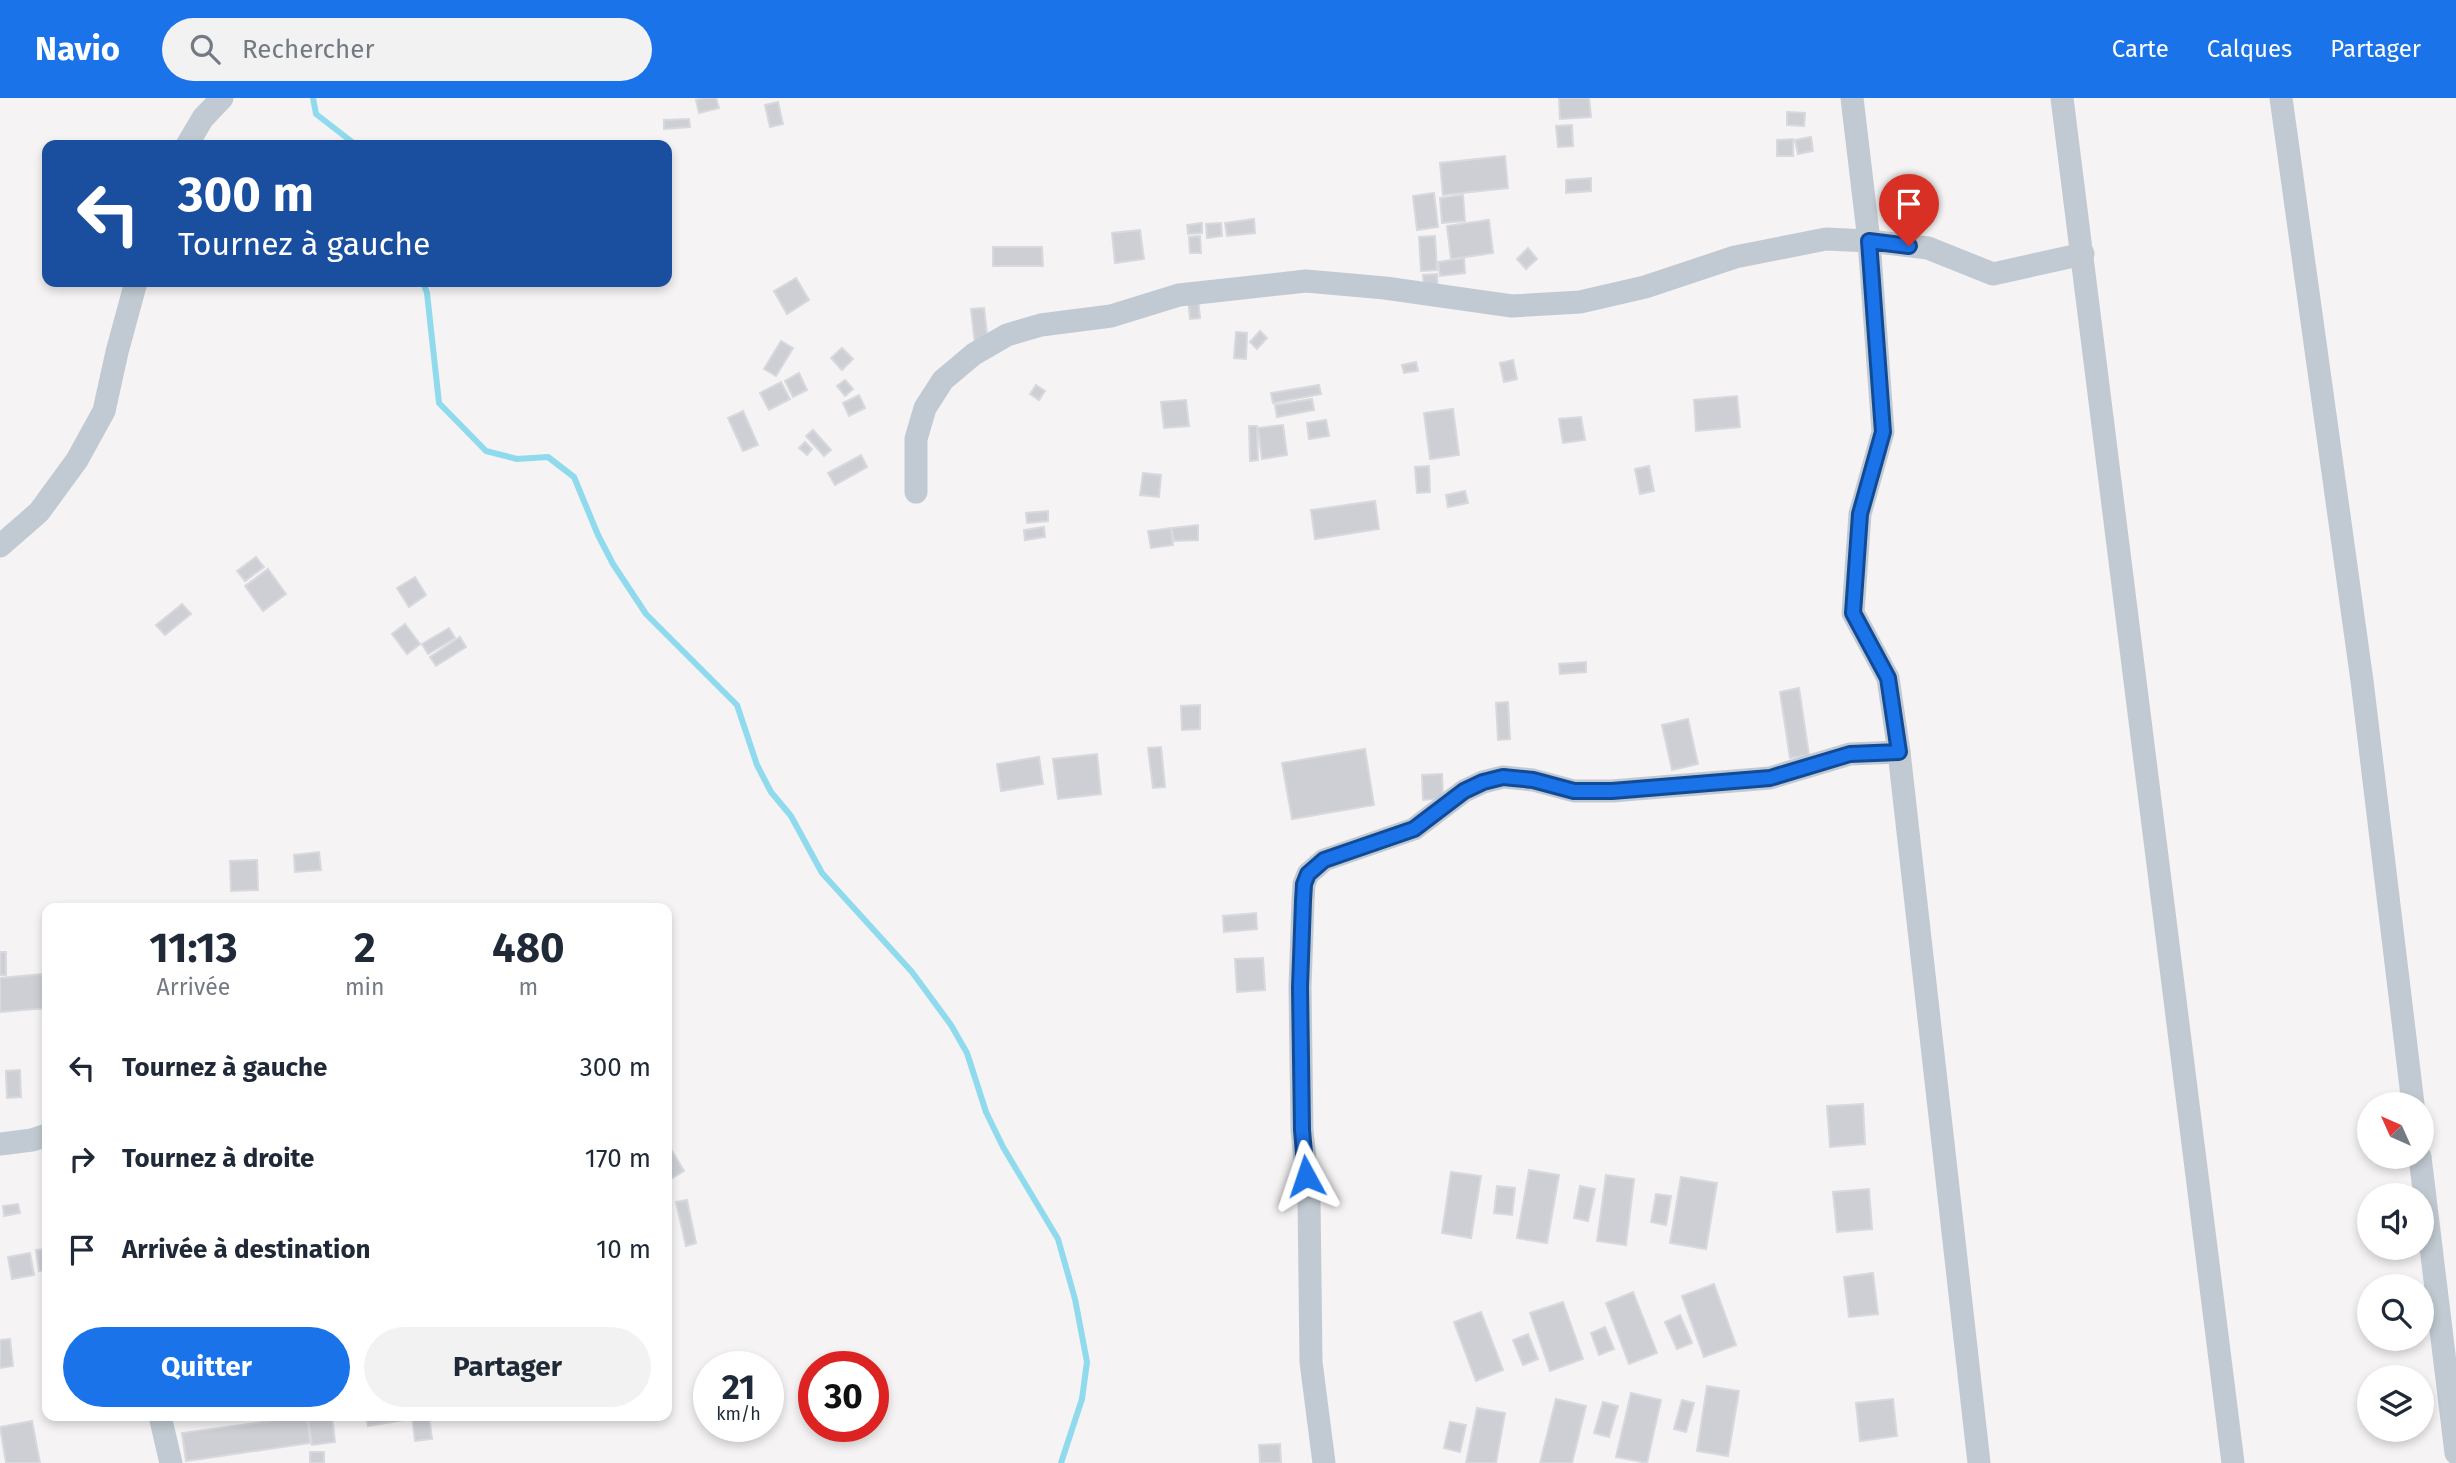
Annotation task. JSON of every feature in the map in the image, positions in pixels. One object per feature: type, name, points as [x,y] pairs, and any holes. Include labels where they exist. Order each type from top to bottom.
[{"type":"street","points":[[190,140],[203,118],[222,98]]},
{"type":"street","points":[[1852,98],[1869,241],[1883,432],[1860,514],[1853,613],[1888,678],[1899,752],[1979,1463]]},
{"type":"street","points":[[2062,98],[2233,1463]]},
{"type":"street","points":[[2281,98],[2362,681],[2412,1092]]},
{"type":"street","points":[[916,492],[916,439],[925,408],[943,380],[974,354],[1007,335],[1041,325],[1111,316],[1179,295],[1306,281],[1385,288],[1512,306],[1580,302],[1645,287],[1735,257],[1826,239],[1928,248],[1993,274],[2083,254]]},
{"type":"street","points":[[0,546],[39,512],[77,460],[104,411],[135,287]]},
{"type":"street","points":[[1324,1463],[1311,1362],[1310,1225],[1302,1130],[1300,987],[1304,884],[1308,874],[1324,860],[1414,829],[1464,791],[1503,777],[1533,780],[1574,791],[1612,791],[1770,778],[1850,754],[1899,752]]},
{"type":"street","points":[[0,1144],[42,1137]]},
{"type":"street","points":[[2421,1169],[2456,1453]]},
{"type":"street","points":[[161,1421],[171,1463]]},
{"type":"building","points":[[716,98],[719,108],[699,113],[696,100]]},
{"type":"building","points":[[1559,98],[1589,98],[1591,117],[1560,119]]},
{"type":"building","points":[[778,102],[783,124],[770,127],[765,105]]},
{"type":"building","points":[[1787,112],[1805,113],[1804,126],[1787,125]]},
{"type":"building","points":[[689,119],[690,127],[664,129],[664,120]]},
{"type":"building","points":[[1572,125],[1573,146],[1558,147],[1556,126]]},
{"type":"building","points":[[1811,137],[1813,151],[1798,154],[1795,140]]},
{"type":"building","points":[[1793,139],[1793,156],[1777,156],[1777,140]]},
{"type":"building","points":[[1505,156],[1508,188],[1443,195],[1440,163]]},
{"type":"building","points":[[1591,178],[1591,191],[1566,193],[1566,180]]},
{"type":"building","points":[[1434,193],[1438,227],[1417,230],[1413,196]]},
{"type":"building","points":[[1463,195],[1465,221],[1442,223],[1440,198]]},
{"type":"building","points":[[1254,219],[1255,233],[1227,236],[1225,223]]},
{"type":"building","points":[[1489,220],[1493,253],[1451,259],[1447,226]]},
{"type":"building","points":[[1202,223],[1202,233],[1188,234],[1187,225]]},
{"type":"building","points":[[1221,223],[1222,236],[1207,238],[1206,224]]},
{"type":"building","points":[[1140,230],[1144,259],[1115,263],[1112,233]]},
{"type":"building","points":[[1200,236],[1201,253],[1190,253],[1189,237]]},
{"type":"building","points":[[1435,236],[1437,270],[1421,271],[1419,237]]},
{"type":"building","points":[[993,247],[1042,247],[1043,266],[993,266]]},
{"type":"building","points":[[1528,248],[1537,259],[1526,269],[1517,259]]},
{"type":"building","points":[[1464,258],[1465,273],[1440,276],[1438,262]]},
{"type":"building","points":[[1437,274],[1438,294],[1425,295],[1423,275]]},
{"type":"building","points":[[796,278],[809,300],[787,314],[774,291]]},
{"type":"building","points":[[1197,286],[1200,318],[1190,319],[1187,287]]},
{"type":"building","points":[[984,308],[988,343],[975,344],[971,309]]},
{"type":"building","points":[[1260,331],[1267,338],[1257,349],[1250,342]]},
{"type":"building","points":[[1236,332],[1247,333],[1246,359],[1234,358]]},
{"type":"building","points":[[781,341],[793,348],[776,376],[764,369]]},
{"type":"building","points":[[842,348],[853,359],[842,370],[831,358]]},
{"type":"building","points":[[1513,360],[1517,379],[1504,382],[1500,363]]},
{"type":"building","points":[[1416,362],[1418,371],[1404,373],[1402,365]]},
{"type":"building","points":[[799,373],[807,390],[793,397],[785,381]]},
{"type":"building","points":[[845,380],[853,389],[845,396],[837,386]]},
{"type":"building","points":[[781,382],[790,399],[769,410],[760,393]]},
{"type":"building","points":[[1036,385],[1045,391],[1039,400],[1030,394]]},
{"type":"building","points":[[1319,385],[1321,394],[1273,403],[1271,393]]},
{"type":"building","points":[[859,395],[865,408],[849,416],[843,403]]},
{"type":"building","points":[[1737,396],[1740,427],[1696,431],[1694,400]]},
{"type":"building","points":[[1312,399],[1314,410],[1277,417],[1275,405]]},
{"type":"building","points":[[1186,400],[1189,426],[1164,428],[1161,402]]},
{"type":"building","points":[[1453,409],[1459,455],[1430,459],[1424,413]]},
{"type":"building","points":[[743,411],[758,445],[743,451],[728,418]]},
{"type":"building","points":[[1581,417],[1585,440],[1563,443],[1559,419]]},
{"type":"building","points":[[1326,420],[1329,436],[1309,439],[1307,423]]},
{"type":"building","points":[[1283,425],[1287,455],[1262,459],[1258,428]]},
{"type":"building","points":[[1249,426],[1257,426],[1258,460],[1250,461]]},
{"type":"building","points":[[813,430],[831,450],[824,456],[806,436]]},
{"type":"building","points":[[805,442],[812,449],[807,455],[799,448]]},
{"type":"building","points":[[861,455],[867,467],[835,485],[828,473]]},
{"type":"building","points":[[1429,466],[1430,492],[1417,493],[1415,467]]},
{"type":"building","points":[[1649,466],[1654,491],[1640,494],[1635,469]]},
{"type":"building","points":[[1143,473],[1161,475],[1159,497],[1140,495]]},
{"type":"building","points":[[1465,491],[1468,503],[1448,507],[1446,495]]},
{"type":"building","points":[[1375,501],[1379,529],[1315,539],[1311,510]]},
{"type":"building","points":[[1048,511],[1048,521],[1027,523],[1026,513]]},
{"type":"building","points":[[1198,525],[1198,540],[1174,541],[1171,528]]},
{"type":"building","points":[[1044,527],[1045,537],[1025,540],[1024,530]]},
{"type":"building","points":[[1171,528],[1173,545],[1151,548],[1148,531]]},
{"type":"building","points":[[256,557],[264,567],[245,581],[237,571]]},
{"type":"building","points":[[268,569],[286,594],[263,611],[245,586]]},
{"type":"building","points":[[415,577],[426,595],[409,607],[397,588]]},
{"type":"building","points":[[182,604],[191,614],[165,635],[156,625]]},
{"type":"building","points":[[405,624],[420,644],[407,654],[392,634]]},
{"type":"building","points":[[449,628],[455,638],[428,654],[422,644]]},
{"type":"building","points":[[460,637],[466,647],[436,666],[430,657]]},
{"type":"building","points":[[1586,662],[1586,672],[1560,674],[1559,664]]},
{"type":"building","points":[[1799,688],[1809,755],[1790,758],[1780,692]]},
{"type":"building","points":[[1508,702],[1510,739],[1498,740],[1496,703]]},
{"type":"building","points":[[1200,705],[1200,729],[1182,730],[1181,706]]},
{"type":"building","points":[[1688,719],[1698,764],[1672,770],[1662,725]]},
{"type":"building","points":[[1161,747],[1165,787],[1153,788],[1148,748]]},
{"type":"building","points":[[1365,749],[1374,805],[1292,819],[1282,763]]},
{"type":"building","points":[[1097,754],[1101,794],[1058,799],[1053,759]]},
{"type":"building","points":[[1039,757],[1043,784],[1001,791],[997,764]]},
{"type":"building","points":[[1442,774],[1443,798],[1423,800],[1422,775]]},
{"type":"building","points":[[319,852],[321,870],[295,872],[294,855]]},
{"type":"building","points":[[257,860],[258,890],[231,891],[230,861]]},
{"type":"building","points":[[1256,913],[1257,929],[1224,932],[1223,916]]},
{"type":"building","points":[[0,952],[6,952],[6,975],[0,975]]},
{"type":"building","points":[[1263,958],[1265,990],[1237,992],[1235,959]]},
{"type":"building","points":[[42,974],[42,1008],[0,1012],[0,978]]},
{"type":"building","points":[[20,1070],[21,1097],[7,1098],[6,1071]]},
{"type":"building","points":[[1863,1104],[1865,1144],[1830,1147],[1827,1106]]},
{"type":"building","points":[[672,1151],[684,1171],[672,1178]]},
{"type":"building","points":[[1529,1170],[1559,1175],[1547,1243],[1517,1238]]},
{"type":"building","points":[[1451,1172],[1481,1176],[1471,1238],[1442,1233]]},
{"type":"building","points":[[1606,1175],[1634,1179],[1626,1245],[1597,1241]]},
{"type":"building","points":[[1681,1177],[1717,1183],[1706,1249],[1670,1243]]},
{"type":"building","points":[[1497,1186],[1515,1188],[1512,1215],[1494,1213]]},
{"type":"building","points":[[1580,1186],[1595,1189],[1588,1221],[1574,1218]]},
{"type":"building","points":[[1869,1189],[1872,1229],[1837,1232],[1833,1192]]},
{"type":"building","points":[[1656,1194],[1671,1196],[1666,1225],[1651,1222]]},
{"type":"building","points":[[687,1200],[696,1243],[686,1246],[676,1202]]},
{"type":"building","points":[[18,1204],[20,1213],[4,1216],[3,1206]]},
{"type":"building","points":[[42,1249],[42,1271],[39,1271],[36,1250]]},
{"type":"building","points":[[30,1253],[34,1275],[12,1279],[8,1257]]},
{"type":"building","points":[[1873,1273],[1878,1314],[1849,1317],[1844,1277]]},
{"type":"building","points":[[1714,1284],[1736,1345],[1704,1357],[1682,1296]]},
{"type":"building","points":[[1633,1292],[1657,1353],[1629,1364],[1606,1303]]},
{"type":"building","points":[[1563,1302],[1583,1359],[1550,1371],[1530,1313]]},
{"type":"building","points":[[1481,1312],[1503,1370],[1476,1381],[1454,1322]]},
{"type":"building","points":[[1680,1315],[1692,1343],[1677,1349],[1665,1322]]},
{"type":"building","points":[[1605,1327],[1614,1349],[1599,1355],[1591,1333]]},
{"type":"building","points":[[1528,1334],[1538,1359],[1523,1365],[1513,1340]]},
{"type":"building","points":[[10,1339],[13,1366],[0,1368],[0,1340]]},
{"type":"building","points":[[1707,1386],[1739,1391],[1728,1456],[1697,1451]]},
{"type":"building","points":[[1631,1393],[1661,1400],[1647,1463],[1616,1457]]},
{"type":"building","points":[[1556,1399],[1586,1406],[1572,1463],[1540,1463]]},
{"type":"building","points":[[1893,1399],[1897,1436],[1860,1441],[1856,1403]]},
{"type":"building","points":[[1682,1400],[1694,1403],[1686,1432],[1674,1429]]},
{"type":"building","points":[[1603,1402],[1618,1406],[1609,1437],[1594,1433]]},
{"type":"building","points":[[1477,1408],[1505,1413],[1496,1463],[1466,1463]]},
{"type":"building","points":[[32,1421],[40,1463],[6,1463],[0,1427]]},
{"type":"building","points":[[270,1421],[308,1421],[310,1443],[186,1461],[182,1433]]},
{"type":"building","points":[[309,1421],[333,1421],[335,1442],[312,1445]]},
{"type":"building","points":[[367,1421],[398,1421],[368,1426]]},
{"type":"building","points":[[413,1421],[430,1421],[432,1439],[415,1441]]},
{"type":"building","points":[[1450,1422],[1466,1425],[1460,1452],[1444,1448]]},
{"type":"building","points":[[1280,1444],[1281,1463],[1260,1463],[1259,1445]]},
{"type":"building","points":[[310,1452],[324,1452],[324,1463],[310,1463]]},
{"type":"waterway","points":[[313,98],[316,114],[350,140]]},
{"type":"waterway","points":[[425,287],[439,403],[486,451],[517,459],[548,457],[574,477],[613,564],[646,614],[737,705],[757,765],[771,792],[791,816],[822,873],[912,972],[951,1025],[967,1053],[986,1112],[1003,1147],[1058,1239],[1075,1299],[1087,1362],[1082,1399],[1061,1463]]},
{"type":"route","points":[[1306,1176],[1302,1130],[1300,987],[1303,901],[1304,884],[1308,874],[1324,860],[1414,829],[1464,791],[1503,777],[1533,780],[1574,791],[1612,791],[1770,778],[1850,754],[1899,752],[1888,678],[1853,613],[1860,514],[1883,432],[1869,241],[1909,246]]}]
